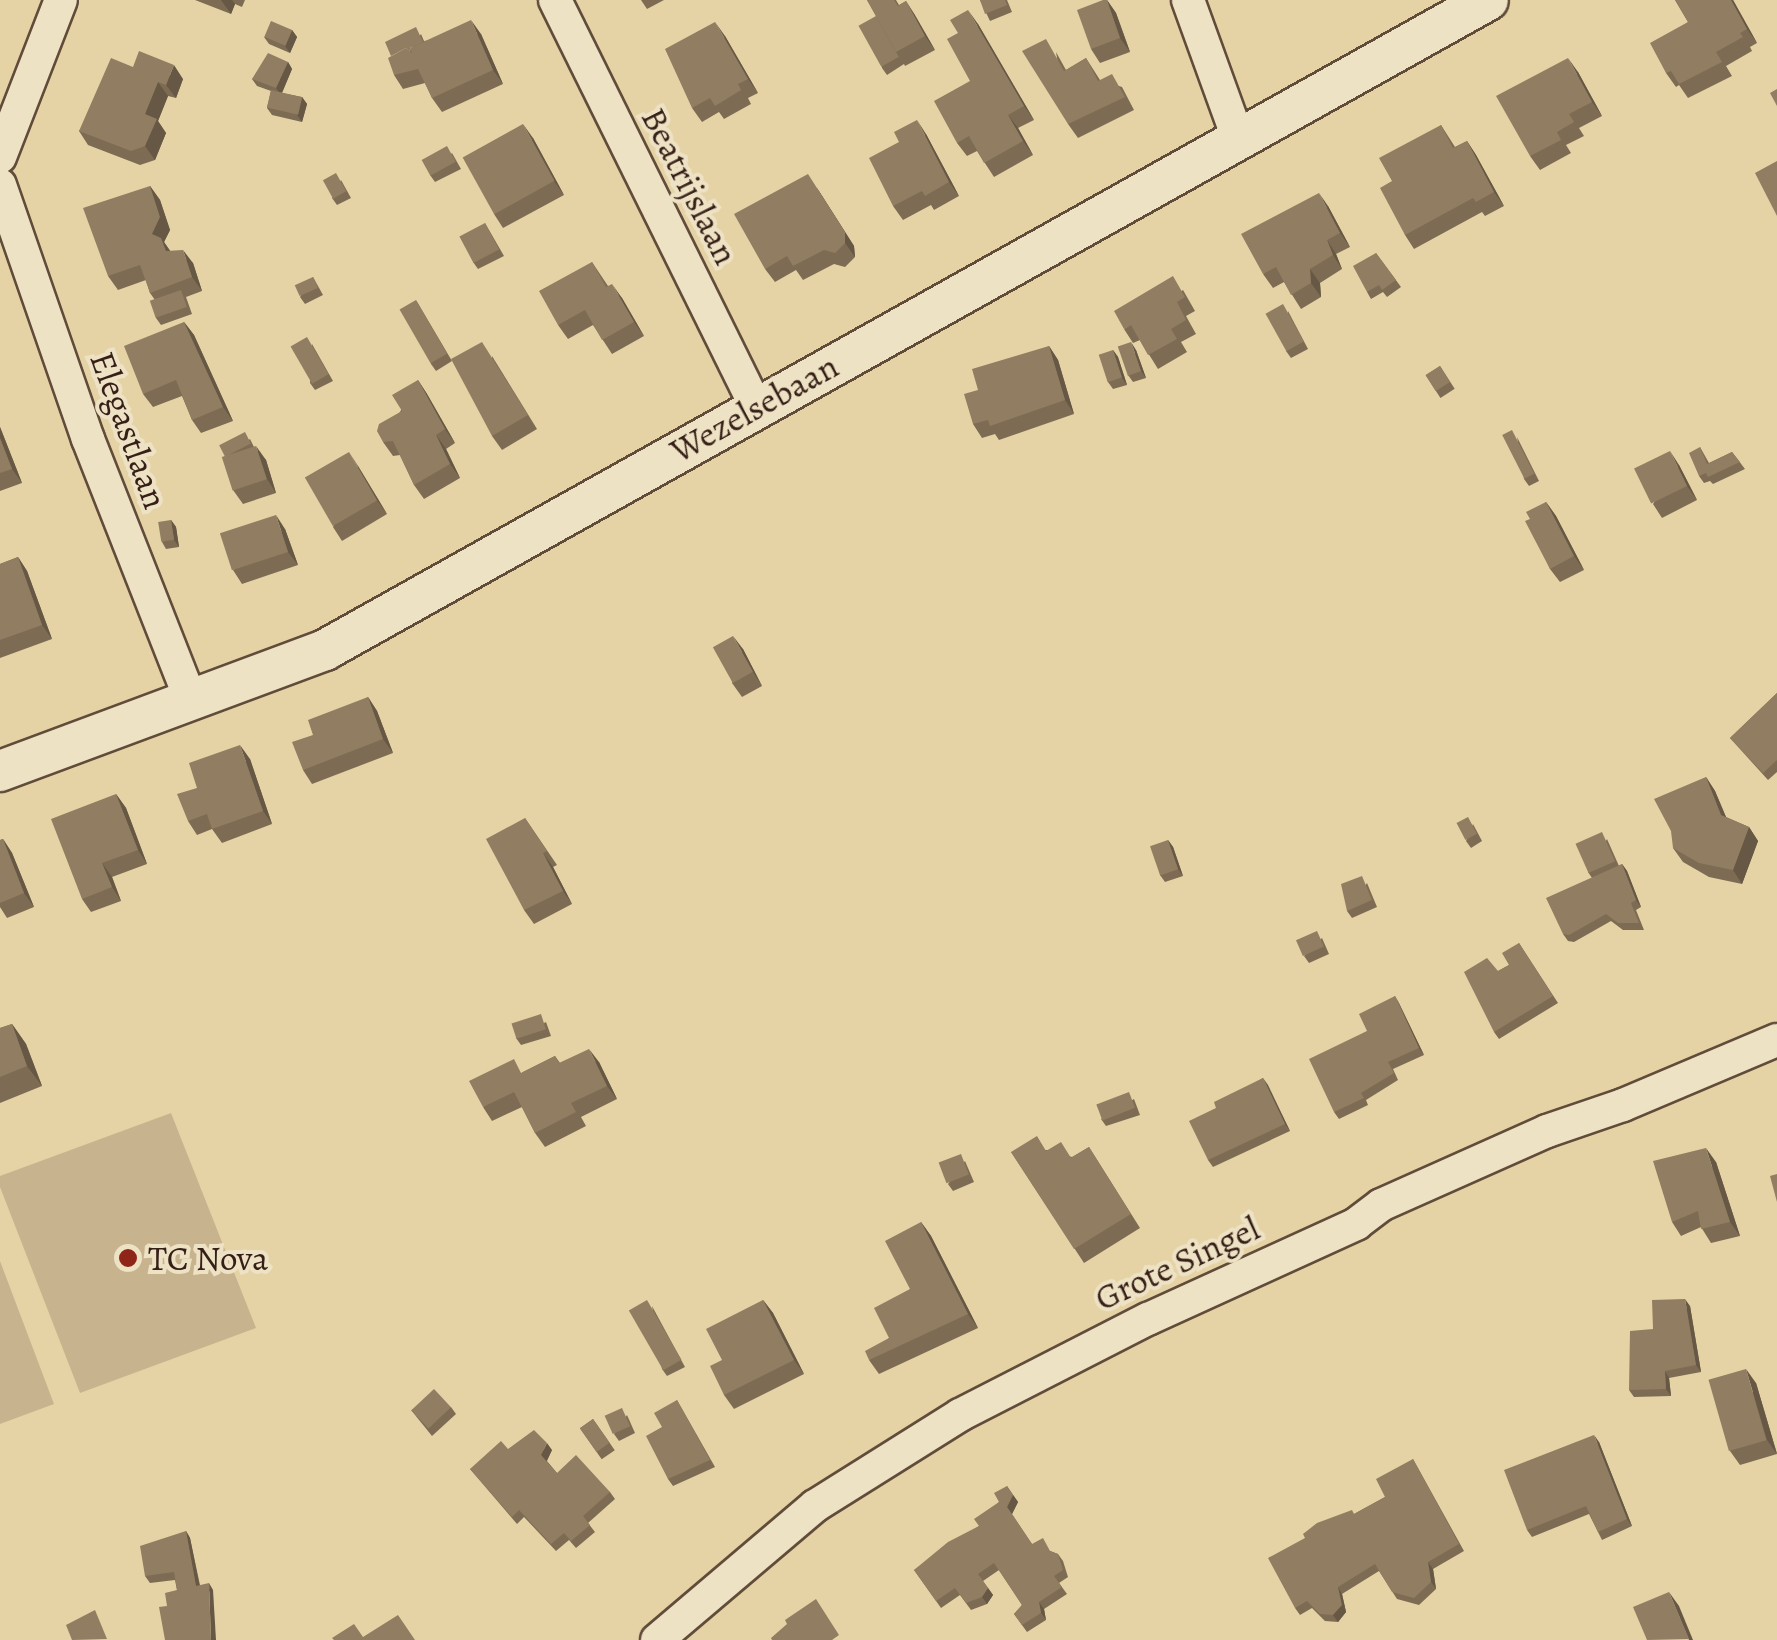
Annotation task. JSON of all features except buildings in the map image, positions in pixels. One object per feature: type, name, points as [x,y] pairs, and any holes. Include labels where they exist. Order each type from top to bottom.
[{"type":"street","points":[[0,158],[62,0]]},
{"type":"street","name":"Beatrijslaan","points":[[555,0],[756,406]]},
{"type":"street","points":[[1188,0],[1238,138]]},
{"type":"street","name":"Wezelsebaan","points":[[0,771],[326,650],[756,406],[1488,0]]},
{"type":"street","name":"Elegastlaan","points":[[0,185],[88,439],[191,700]]},
{"type":"street","name":"Grote Singel","points":[[657,1640],[815,1506],[960,1415],[1148,1319],[1356,1224],[1380,1205],[1547,1131],[1623,1105],[1777,1040]]},
{"type":"shaded area","name":"TC Nova","points":[[171,1113],[256,1328],[80,1393],[0,1187],[0,1176]]},
{"type":"shaded area","points":[[0,1261],[54,1404],[0,1424]]},
{"type":"place","name":"TC Nova","points":[[128,1258]]}]
